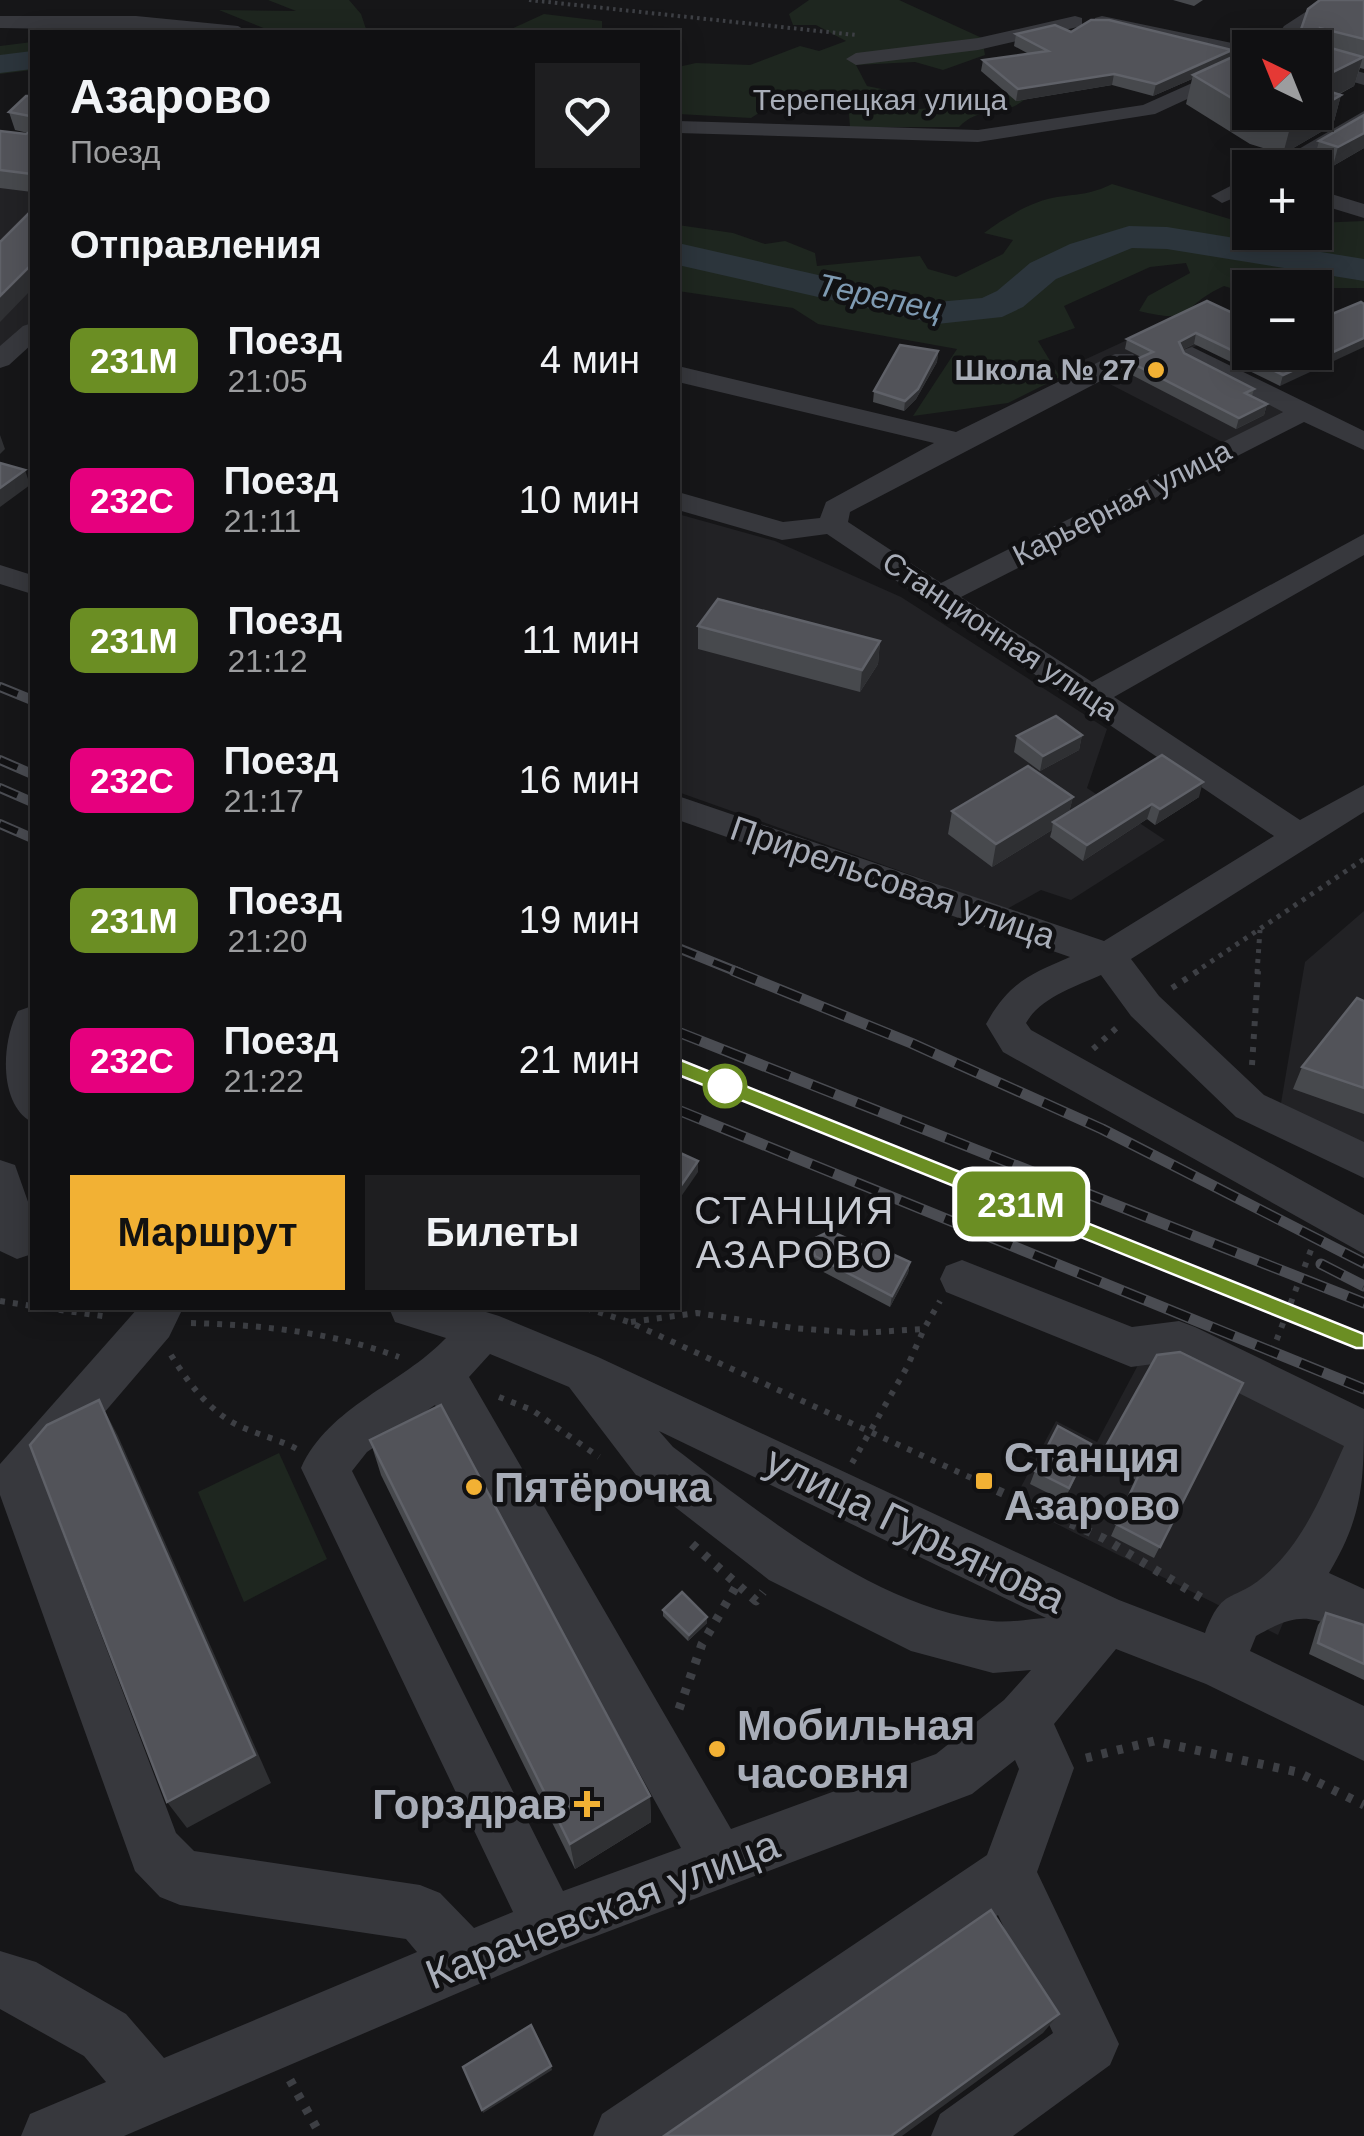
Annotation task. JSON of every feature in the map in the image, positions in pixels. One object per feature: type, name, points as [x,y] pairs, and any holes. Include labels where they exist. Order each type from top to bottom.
[{"type":"street","points":[[1291,30],[1336,0]]},
{"type":"street","points":[[1054,9],[1075,22]]},
{"type":"street","points":[[0,22],[119,22],[214,30]]},
{"type":"street","points":[[856,59],[978,44],[1075,22],[1110,22],[1232,48]]},
{"type":"street","points":[[1332,70],[1364,80]]},
{"type":"street","name":"Терепецкая улица","points":[[680,127],[978,136],[1148,110],[1232,71]]},
{"type":"street","points":[[1308,150],[1364,117]]},
{"type":"street","points":[[1222,196],[1232,191]]},
{"type":"street","points":[[1332,201],[1364,211]]},
{"type":"street","points":[[0,360],[30,334]]},
{"type":"street","points":[[1192,356],[1364,442]]},
{"type":"street","points":[[680,503],[782,531],[833,524],[836,508],[959,441],[1124,360]]},
{"type":"street","points":[[680,374],[959,441]]},
{"type":"street","name":"Карьерная улица","points":[[941,595],[1304,412]]},
{"type":"street","name":"Станционная улица","points":[[833,524],[1300,836]]},
{"type":"street","points":[[1090,697],[1364,543]]},
{"type":"street","points":[[0,574],[30,584]]},
{"type":"street","points":[[1364,796],[1108,956],[1018,1002],[1006,1024],[1016,1041],[1364,1236]]},
{"type":"street","name":"Прирельсовая улица","points":[[680,809],[1108,956]]},
{"type":"street","points":[[1108,956],[1145,1006],[1250,1106],[1364,1161]]},
{"type":"street","points":[[30,1028],[19,1062],[17,1084],[30,1103]]},
{"type":"street","points":[[0,1178],[21,1239]]},
{"type":"street","points":[[962,1279],[1131,1347],[1179,1341],[1364,1432]]},
{"type":"street","name":"улица Гурьянова","points":[[425,1310],[582,1370],[1107,1620],[1228,1642],[1364,1734]]},
{"type":"street","points":[[157,1315],[18,1478],[155,1852],[180,1877],[420,1913],[465,1960]]},
{"type":"street","points":[[483,1330],[442,1374],[350,1437],[325,1468],[548,1925]]},
{"type":"street","points":[[582,1370],[656,1463],[787,1563],[911,1626],[992,1647],[1062,1642],[1107,1620]]},
{"type":"street","points":[[442,1374],[719,1862]]},
{"type":"street","points":[[1228,1642],[1281,1594],[1332,1531],[1364,1454]]},
{"type":"street","points":[[1281,1594],[1319,1594],[1364,1614]]},
{"type":"street","name":"Карачевская улица","points":[[52,2136],[548,1925],[1035,1744],[1107,1620]]},
{"type":"street","points":[[962,2136],[1089,2044],[1008,1874],[1035,1744]]},
{"type":"street","points":[[624,2136],[1008,1874]]},
{"type":"street","points":[[0,1980],[15,1983],[104,2035],[154,2092]]},
{"type":"path","points":[[529,0],[858,35]]},
{"type":"path","points":[[1090,1051],[1145,1006],[1364,858]]},
{"type":"path","points":[[1250,1106],[1260,930]]},
{"type":"path","points":[[1257,1380],[1308,1260],[1322,1212]]},
{"type":"path","points":[[870,1432],[940,1302],[962,1279]]},
{"type":"path","points":[[0,1301],[30,1306]]},
{"type":"path","points":[[592,1310],[629,1322],[1103,1538],[1228,1642]]},
{"type":"path","points":[[629,1322],[698,1313],[793,1328],[859,1333],[924,1329]]},
{"type":"path","points":[[157,1315],[184,1377],[231,1422],[281,1439],[325,1468]]},
{"type":"path","points":[[662,1762],[696,1655],[737,1585]]},
{"type":"path","points":[[1035,1744],[1154,1741],[1296,1772],[1364,1805]]},
{"type":"path","points":[[269,2042],[321,2136]]},
{"type":"shaded area","points":[[268,0],[349,0],[361,14],[366,30],[266,29],[219,10],[296,11]]},
{"type":"shaded area","points":[[809,0],[899,0],[982,38],[985,55],[943,70],[915,62],[856,65],[867,86],[901,93],[898,110],[936,108],[953,96],[1007,92],[1025,99],[1009,108],[976,116],[959,127],[850,127],[848,102],[821,95],[773,104],[751,118],[680,114],[680,67],[696,63],[750,65],[800,46],[819,51],[846,41],[816,25],[793,25],[789,14]]},
{"type":"shaded area","points":[[544,14],[602,21],[602,30],[509,30]]},
{"type":"shaded area","points":[[30,42],[30,70],[0,74],[0,46]]},
{"type":"shaded area","points":[[0,143],[30,147],[30,323],[0,350]]},
{"type":"shaded area","points":[[1112,184],[1232,220],[1232,250],[1332,250],[1332,222],[1364,221],[1364,288],[1332,288],[1332,270],[1232,270],[1232,289],[1224,286],[1179,315],[1157,315],[1139,311],[1148,296],[1190,273],[1186,263],[1150,267],[1064,306],[1075,328],[1038,341],[1060,377],[1008,403],[913,416],[957,349],[818,324],[793,308],[680,291],[680,225],[733,233],[765,244],[785,241],[815,253],[817,266],[920,256],[928,269],[956,277],[1003,254],[1013,240],[984,233],[1009,216],[1048,199],[1092,192]]},
{"type":"shaded area","name":"Школа № 27","points":[[1201,306],[1232,320],[1232,328],[1188,350],[1298,404],[1224,443],[1073,365]]},
{"type":"shaded area","points":[[680,515],[775,541],[901,597],[1107,729],[1087,788],[1165,840],[1071,900],[1041,890],[1007,909],[680,793]]},
{"type":"shaded area","points":[[1364,911],[1364,1150],[1280,1109],[1305,962]]},
{"type":"shaded area","points":[[1154,1335],[1361,1438],[1278,1635],[1013,1502],[1056,1421],[1097,1442]]},
{"type":"shaded area","points":[[279,1453],[327,1559],[244,1602],[198,1492]]},
{"type":"building","points":[[1320,0],[1364,0],[1364,39],[1320,28],[1301,30],[1308,9]]},
{"type":"building","points":[[1091,20],[1109,20],[1232,50],[1156,84],[1114,74],[1018,89],[983,60],[1048,51],[1016,34],[1055,25],[1071,32]]},
{"type":"building","points":[[1332,48],[1363,57],[1332,72]]},
{"type":"building","points":[[1232,57],[1232,98],[1193,75]]},
{"type":"building","points":[[26,96],[30,96],[30,116],[9,112]]},
{"type":"building","points":[[1364,115],[1364,133],[1338,147],[1319,141]]},
{"type":"building","points":[[0,131],[30,132],[30,174],[0,170]]},
{"type":"building","points":[[30,212],[30,266],[0,296],[0,242]]},
{"type":"building","points":[[1207,301],[1232,313],[1232,350],[1196,333],[1179,342],[1184,353],[1254,389],[1245,393],[1267,404],[1239,418],[1130,362],[1153,352],[1127,339]]},
{"type":"building","points":[[1364,304],[1364,338],[1332,353],[1332,314]]},
{"type":"building","points":[[900,345],[938,351],[918,389],[905,401],[874,391]]},
{"type":"building","points":[[0,463],[25,470],[0,488]]},
{"type":"building","points":[[718,599],[880,641],[862,670],[698,626]]},
{"type":"building","points":[[1056,716],[1082,735],[1043,756],[1017,736]]},
{"type":"building","points":[[1162,755],[1203,782],[1160,809],[1152,804],[1087,845],[1053,822]]},
{"type":"building","points":[[1028,766],[1073,797],[996,844],[952,811]]},
{"type":"building","points":[[1357,998],[1364,1001],[1364,1088],[1302,1067]]},
{"type":"building","points":[[680,1153],[698,1161],[680,1187]]},
{"type":"building","points":[[830,1231],[910,1262],[892,1296],[815,1256],[811,1240]]},
{"type":"building","points":[[1180,1352],[1243,1383],[1160,1547],[1116,1524],[1142,1468],[1105,1448],[1157,1355]]},
{"type":"building","points":[[99,1400],[255,1755],[167,1802],[30,1445],[47,1425]]},
{"type":"building","points":[[441,1405],[650,1796],[570,1844],[370,1440]]},
{"type":"building","points":[[1058,1426],[1091,1444],[1069,1488],[1035,1471]]},
{"type":"building","points":[[682,1592],[707,1617],[689,1635],[663,1610]]},
{"type":"building","points":[[1326,1613],[1364,1625],[1364,1664],[1318,1643]]},
{"type":"building","points":[[991,1910],[1059,2014],[891,2136],[664,2136]]},
{"type":"building","points":[[531,2025],[551,2066],[482,2110],[463,2067]]},
{"type":"waterway","name":"Терепец","points":[[0,64],[30,60]]},
{"type":"waterway","name":"Терепец","points":[[680,254],[937,313],[989,309],[1010,299],[1043,271],[1129,237],[1167,238],[1364,270]]},
{"type":"railway","points":[[0,687],[30,699]]},
{"type":"railway","points":[[0,760],[30,773]]},
{"type":"railway","points":[[0,788],[30,801]]},
{"type":"railway","points":[[0,824],[30,837]]},
{"type":"railway","points":[[680,949],[740,973]]},
{"type":"railway","points":[[734,971],[911,1043],[1102,1129],[1364,1263]]},
{"type":"railway","points":[[680,1033],[1364,1303]]},
{"type":"railway","points":[[680,1068],[1364,1341]]},
{"type":"railway","points":[[680,1111],[1364,1389]]},
{"type":"railway","points":[[1321,1264],[1364,1286]]},
{"type":"train","name":"231М","points":[[680,1068],[1364,1341]]},
{"type":"place","name":"Школа № 27","points":[[1156,370]]},
{"type":"place","name":"Станция Азарово","points":[[984,1481]]},
{"type":"place","name":"Пятёрочка","points":[[474,1487]]},
{"type":"place","name":"Мобильная часовня","points":[[717,1749]]},
{"type":"place","name":"Горздрав","points":[[587,1804]]},
{"type":"district","name":"СТАНЦИЯ АЗАРОВО","points":[[795,1233]]}]
